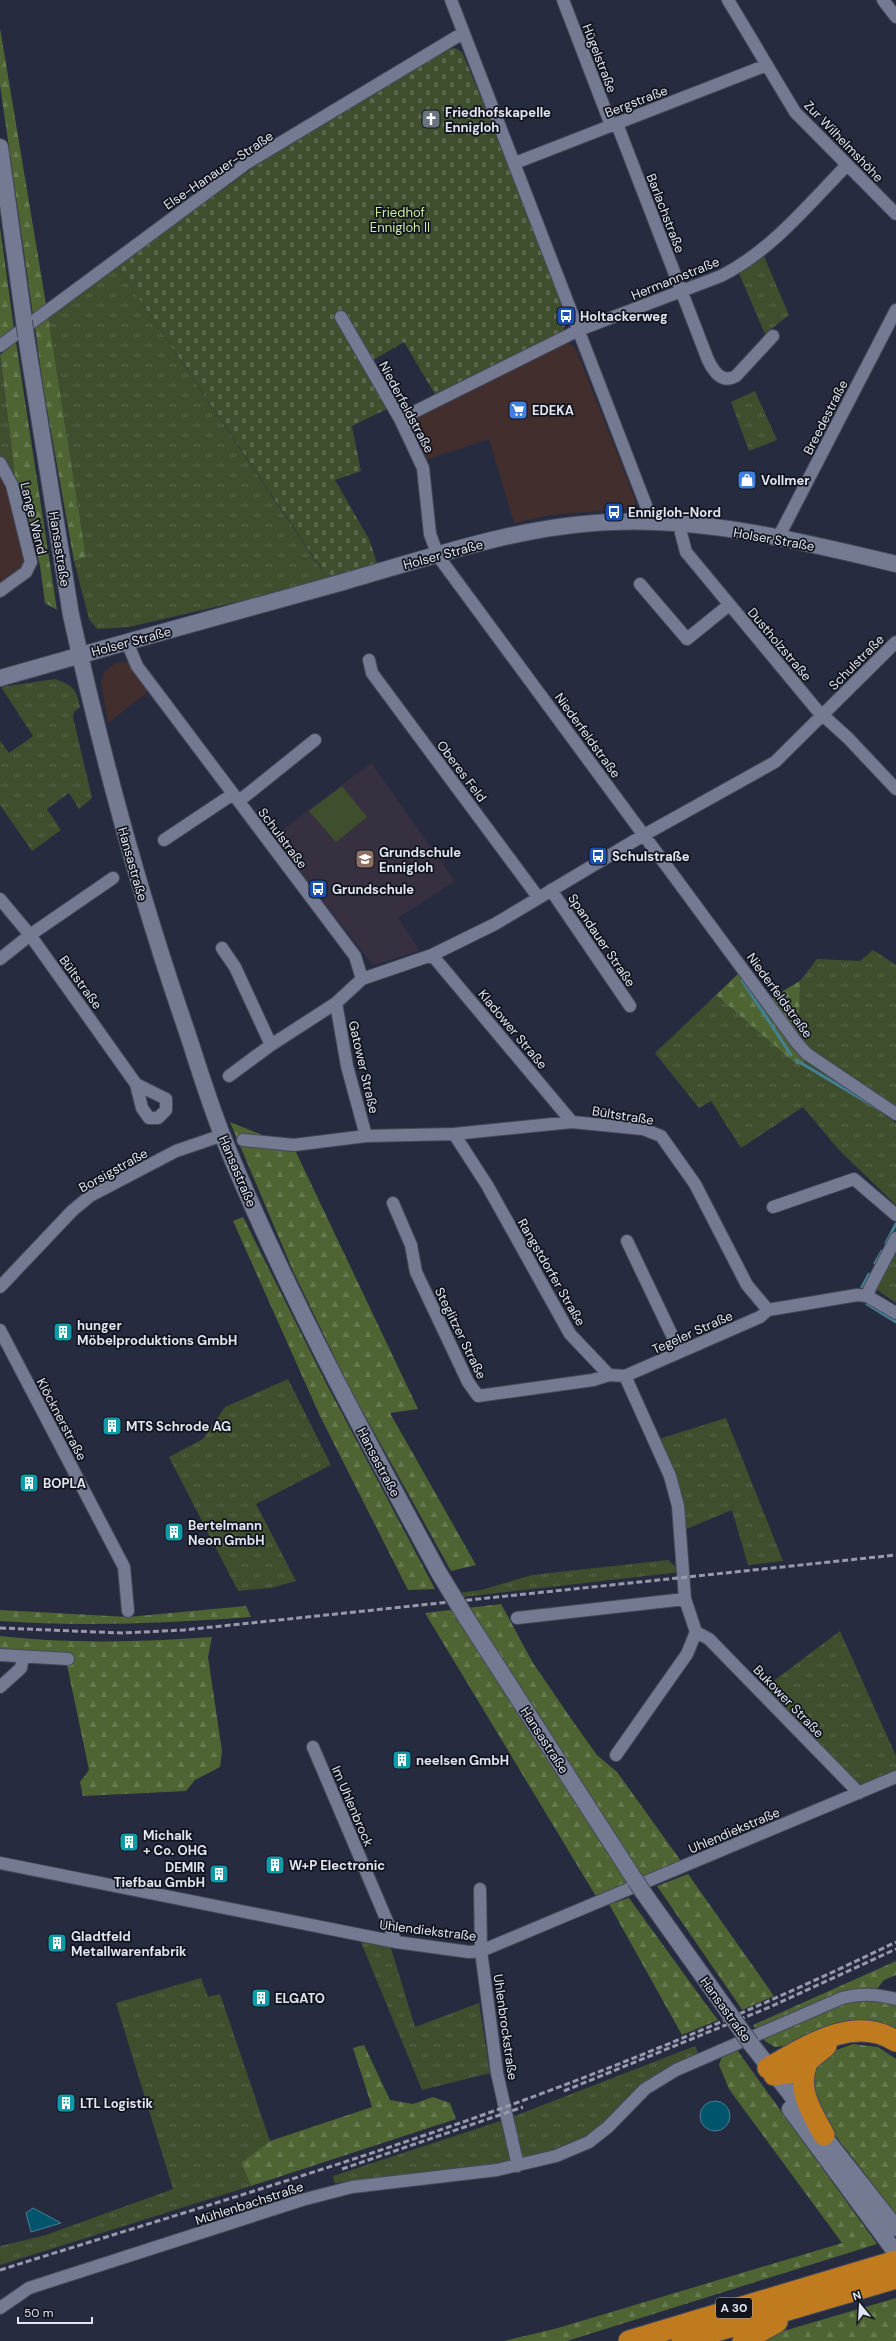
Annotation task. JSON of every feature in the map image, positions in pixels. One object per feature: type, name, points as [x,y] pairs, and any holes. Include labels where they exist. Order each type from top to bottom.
[{"type":"highway","points":[[771,2071],[813,2044],[844,2032],[860,2030],[877,2033],[896,2042]]},
{"type":"highway","points":[[771,2071],[794,2072],[807,2063],[824,2047],[838,2040],[856,2036],[874,2038],[896,2049]]},
{"type":"highway","points":[[807,2063],[802,2085],[807,2101],[824,2135]]},
{"type":"highway","points":[[838,2276],[896,2253]]},
{"type":"highway","name":"A 30","points":[[629,2341],[838,2276],[896,2261]]},
{"type":"highway","name":"A 30","points":[[682,2341],[896,2278]]},
{"type":"highway","points":[[743,2341],[766,2326],[864,2287]]},
{"type":"main road","name":"Hansastraße","points":[[0,147],[25,328],[70,608],[107,773],[134,869],[164,964],[223,1135],[267,1240],[337,1385],[439,1573],[467,1619],[639,1886],[771,2071],[824,2135],[893,2224]]},
{"type":"main road","name":"Holser Straße","points":[[0,678],[438,556],[545,529],[589,523],[652,521],[681,523],[778,538],[896,564]]},
{"type":"main road","name":"Hansastraße","points":[[771,2071],[791,2111],[896,2253]]},
{"type":"street","points":[[451,0],[652,521]]},
{"type":"street","name":"Hügelstraße","points":[[563,0],[614,124]]},
{"type":"street","name":"Zur Wilhelmshöhe","points":[[728,0],[795,112],[896,214]]},
{"type":"street","points":[[883,0],[896,17]]},
{"type":"street","name":"Else-Hanauer-Straße","points":[[0,346],[247,163],[463,33]]},
{"type":"street","name":"Bergstraße","points":[[515,163],[767,66]]},
{"type":"street","name":"Barlachstraße","points":[[614,124],[708,360],[719,376],[731,379],[736,376],[773,336]]},
{"type":"street","name":"Hermannstraße","points":[[400,419],[579,330],[721,276],[752,258],[847,165]]},
{"type":"street","name":"Breedestraße","points":[[778,538],[896,310]]},
{"type":"street","name":"Niederfeldstraße","points":[[341,317],[400,419],[423,468],[430,534],[438,556],[804,1051],[896,1114]]},
{"type":"street","name":"Lange Wand","points":[[0,463],[12,485],[31,562],[26,572],[0,591]]},
{"type":"street","name":"Dustholzstraße","points":[[681,523],[681,533],[686,552],[822,715],[848,738],[896,789]]},
{"type":"street","points":[[640,584],[687,639],[729,605]]},
{"type":"street","name":"Schulstraße","points":[[127,642],[137,666],[355,956],[362,979]]},
{"type":"street","name":"Schulstraße","points":[[336,1003],[362,979],[432,955],[495,924],[644,835],[775,762],[896,642]]},
{"type":"street","name":"Oberes Feld","points":[[369,660],[372,673],[538,898]]},
{"type":"street","points":[[164,840],[236,798],[315,740]]},
{"type":"street","points":[[0,959],[30,934],[113,878]]},
{"type":"street","name":"Spandauer Straße","points":[[551,890],[630,1006]]},
{"type":"street","name":"Bültstraße","points":[[0,899],[30,934],[136,1084]]},
{"type":"street","points":[[222,948],[235,967],[271,1045]]},
{"type":"street","name":"Kladower Straße","points":[[432,955],[572,1122]]},
{"type":"street","points":[[228,1076],[271,1045],[336,1003]]},
{"type":"street","name":"Gatower Straße","points":[[336,1003],[347,1066],[366,1136]]},
{"type":"street","name":"Bültstraße","points":[[243,1140],[294,1144],[366,1136],[454,1134],[572,1122],[643,1129],[661,1136],[695,1184],[747,1285],[768,1310]]},
{"type":"street","name":"Rangstdorfer Straße","points":[[454,1134],[487,1185],[570,1334],[608,1375]]},
{"type":"street","name":"Borsigstraße","points":[[0,1287],[72,1210],[90,1196],[176,1151],[223,1135]]},
{"type":"street","points":[[773,1207],[854,1179],[896,1215]]},
{"type":"street","name":"Steglitzer Straße","points":[[393,1203],[411,1245],[416,1272],[468,1382],[478,1396],[593,1380],[608,1375]]},
{"type":"street","points":[[868,1296],[870,1288],[896,1238]]},
{"type":"street","points":[[627,1242],[680,1352]]},
{"type":"street","points":[[768,1310],[857,1295],[868,1296],[896,1313]]},
{"type":"street","name":"Tegeler Straße","points":[[625,1376],[760,1317],[768,1310]]},
{"type":"street","name":"Klöcknerstraße","points":[[0,1330],[124,1567],[128,1611]]},
{"type":"street","points":[[608,1375],[625,1376],[670,1476],[678,1506],[684,1599],[696,1632],[687,1654],[616,1755]]},
{"type":"street","points":[[517,1618],[684,1599]]},
{"type":"street","name":"Bukower Straße","points":[[696,1632],[709,1639],[859,1793]]},
{"type":"street","points":[[0,1655],[68,1658]]},
{"type":"street","points":[[0,1687],[21,1668],[23,1657]]},
{"type":"street","name":"Im Uhlenbrock","points":[[313,1747],[396,1942]]},
{"type":"street","name":"Uhlendiekstraße","points":[[0,1863],[396,1942],[469,1952],[481,1951],[896,1777]]},
{"type":"street","name":"Uhlenbrockstraße","points":[[480,1890],[481,1951],[498,2073],[518,2166]]},
{"type":"street","name":"Mühlenbachstraße","points":[[0,2308],[29,2288],[302,2200],[352,2187],[497,2170],[556,2156],[589,2142],[608,2127],[645,2089],[676,2070],[842,1998],[860,1994],[878,1994],[896,1999]]},
{"type":"shaded area","points":[[565,344],[571,344],[576,349],[635,499],[635,506],[625,509],[551,515],[514,523],[489,439],[422,461],[409,427],[411,420]]},
{"type":"shaded area","points":[[0,472],[7,482],[28,561],[0,584]]},
{"type":"shaded area","points":[[126,661],[149,691],[108,723],[101,682],[105,671],[114,664]]},
{"type":"shaded area","name":"Grundschule Ennigloh","points":[[371,763],[455,881],[398,918],[420,951],[373,965],[273,837]]},
{"type":"green space","points":[[0,28],[46,304],[33,315],[0,85]]},
{"type":"green space","name":"Friedhof Ennigloh II","points":[[455,48],[462,52],[509,164],[565,310],[567,320],[563,331],[436,396],[404,342],[370,362],[395,405],[352,426],[361,471],[335,480],[369,539],[377,563],[324,579],[321,568],[117,266],[254,167],[449,49]]},
{"type":"green space","points":[[0,227],[14,329],[0,340]]},
{"type":"green space","points":[[763,254],[789,315],[765,334],[738,271]]},
{"type":"green space","points":[[117,266],[321,569],[324,579],[245,600],[129,627],[97,629],[89,619],[74,561],[86,557],[48,316]]},
{"type":"green space","points":[[48,316],[86,557],[74,561],[43,386],[35,327]]},
{"type":"green space","points":[[16,342],[57,610],[45,603],[40,566],[25,504],[15,477],[0,355]]},
{"type":"green space","points":[[0,358],[15,477],[0,455]]},
{"type":"green space","points":[[755,391],[777,440],[749,451],[731,402]]},
{"type":"green space","points":[[55,679],[66,683],[73,688],[77,696],[80,707],[74,712],[73,717],[92,798],[79,809],[69,793],[47,809],[61,830],[32,851],[0,805],[0,741],[9,753],[33,736],[1,687]]},
{"type":"green space","points":[[342,786],[367,817],[336,842],[309,811]]},
{"type":"green space","points":[[873,950],[896,965],[896,1108],[818,1058],[799,1039],[800,981],[817,959],[860,961]]},
{"type":"green space","points":[[740,972],[809,1060],[797,1065],[716,995]]},
{"type":"green space","points":[[800,981],[799,1039],[768,1000]]},
{"type":"green space","points":[[716,995],[797,1065],[809,1060],[896,1123],[896,1205],[839,1150],[803,1107],[741,1148],[711,1101],[699,1108],[655,1053]]},
{"type":"green space","points":[[230,1122],[294,1148],[418,1409],[390,1413],[476,1565],[451,1571],[349,1387],[293,1271]]},
{"type":"green space","points":[[243,1217],[327,1385],[435,1589],[408,1590],[320,1416],[233,1221]]},
{"type":"green space","points":[[896,1249],[896,1303],[876,1289]]},
{"type":"green space","points":[[288,1379],[331,1465],[256,1504],[296,1581],[271,1588],[238,1591],[169,1457],[203,1439],[225,1407]]},
{"type":"green space","points":[[726,1418],[783,1561],[748,1565],[732,1510],[684,1530],[659,1439]]},
{"type":"green space","points":[[668,1560],[681,1572],[454,1598],[452,1594],[481,1590],[532,1575]]},
{"type":"green space","points":[[501,1604],[533,1663],[574,1723],[597,1755],[617,1772],[681,1861],[620,1886],[597,1898],[425,1613]]},
{"type":"green space","points":[[246,1606],[251,1617],[126,1624],[63,1624],[0,1621],[0,1610],[128,1617]]},
{"type":"green space","points":[[840,1631],[896,1756],[896,1773],[867,1785],[857,1783],[763,1689]]},
{"type":"green space","points":[[0,1636],[27,1639],[80,1641],[159,1640],[212,1637],[208,1657],[222,1751],[220,1767],[195,1780],[186,1791],[83,1796],[80,1782],[89,1770],[66,1660],[0,1655]]},
{"type":"green space","points":[[688,1874],[774,1996],[742,2010],[657,1886]]},
{"type":"green space","points":[[629,1898],[718,2020],[682,2035],[609,1904]]},
{"type":"green space","points":[[360,1940],[390,1945],[415,2027],[479,2003],[490,2073],[422,2090]]},
{"type":"green space","points":[[896,1961],[896,1975],[884,1980],[869,1999],[896,2004],[896,2030],[775,2047],[765,2041],[753,2025]]},
{"type":"green space","points":[[201,1978],[208,1997],[220,1994],[270,2141],[241,2163],[251,2186],[0,2265],[0,2246],[43,2236],[173,2189],[116,2003]]},
{"type":"green space","points":[[853,2044],[878,2047],[896,2059],[896,2214],[831,2130],[814,2098],[813,2068],[831,2052]]},
{"type":"green space","points":[[364,2045],[390,2100],[413,2104],[433,2097],[450,2103],[456,2119],[251,2186],[241,2163],[270,2141],[372,2107],[353,2048]]},
{"type":"green space","points":[[695,2046],[698,2053],[661,2071],[626,2098],[602,2125],[584,2137],[548,2152],[492,2165],[334,2183],[333,2176],[512,2117]]},
{"type":"green space","points":[[737,2050],[877,2244],[567,2341],[504,2341],[558,2328],[842,2243],[729,2089],[719,2065],[722,2056]]},
{"type":"green space","points":[[896,2298],[896,2341],[759,2341],[770,2335]]},
{"type":"water","points":[[715,2101],[726,2105],[730,2116],[726,2127],[715,2131],[704,2127],[700,2116],[704,2105]]},
{"type":"water","points":[[33,2208],[61,2223],[31,2232],[26,2213]]},
{"type":"waterway","points":[[742,980],[791,1055]]},
{"type":"waterway","points":[[796,1060],[880,1110]]},
{"type":"waterway","points":[[886,1243],[896,1224]]},
{"type":"waterway","points":[[875,1263],[882,1251]]},
{"type":"waterway","points":[[862,1287],[869,1274]]},
{"type":"waterway","points":[[867,1304],[896,1322]]},
{"type":"railway","points":[[0,1628],[122,1633],[184,1630],[896,1555]]},
{"type":"railway","points":[[0,2270],[388,2148],[516,2103],[708,2027],[802,1986],[896,1942]]},
{"type":"railway","points":[[564,2091],[770,2007],[896,1949]]},
{"type":"railway","points":[[342,2169],[523,2107]]},
{"type":"place","name":"Friedhofskapelle Ennigloh","points":[[431,119]]},
{"type":"place","name":"Holtackerweg","points":[[566,316]]},
{"type":"place","name":"EDEKA","points":[[518,410]]},
{"type":"place","name":"Vollmer","points":[[747,480]]},
{"type":"place","name":"Ennigloh-Nord","points":[[614,512]]},
{"type":"place","name":"Schulstraße","points":[[598,856]]},
{"type":"place","name":"Grundschule Ennigloh","points":[[365,859]]},
{"type":"place","name":"Grundschule","points":[[318,889]]},
{"type":"place","name":"hunger Möbelproduktions GmbH","points":[[63,1332]]},
{"type":"place","name":"MTS Schrode AG","points":[[112,1426]]},
{"type":"place","name":"BOPLA","points":[[29,1483]]},
{"type":"place","name":"Bertelmann Neon GmbH","points":[[174,1532]]},
{"type":"place","name":"neelsen GmbH","points":[[402,1760]]},
{"type":"place","name":"Michalk + Co. OHG","points":[[129,1842]]},
{"type":"place","name":"W+P Electronic","points":[[275,1865]]},
{"type":"place","name":"DEMIR Tiefbau GmbH","points":[[219,1874]]},
{"type":"place","name":"Gladtfeld Metallwarenfabrik","points":[[57,1943]]},
{"type":"place","name":"ELGATO","points":[[261,1998]]},
{"type":"place","name":"LTL Logistik","points":[[66,2103]]}]
